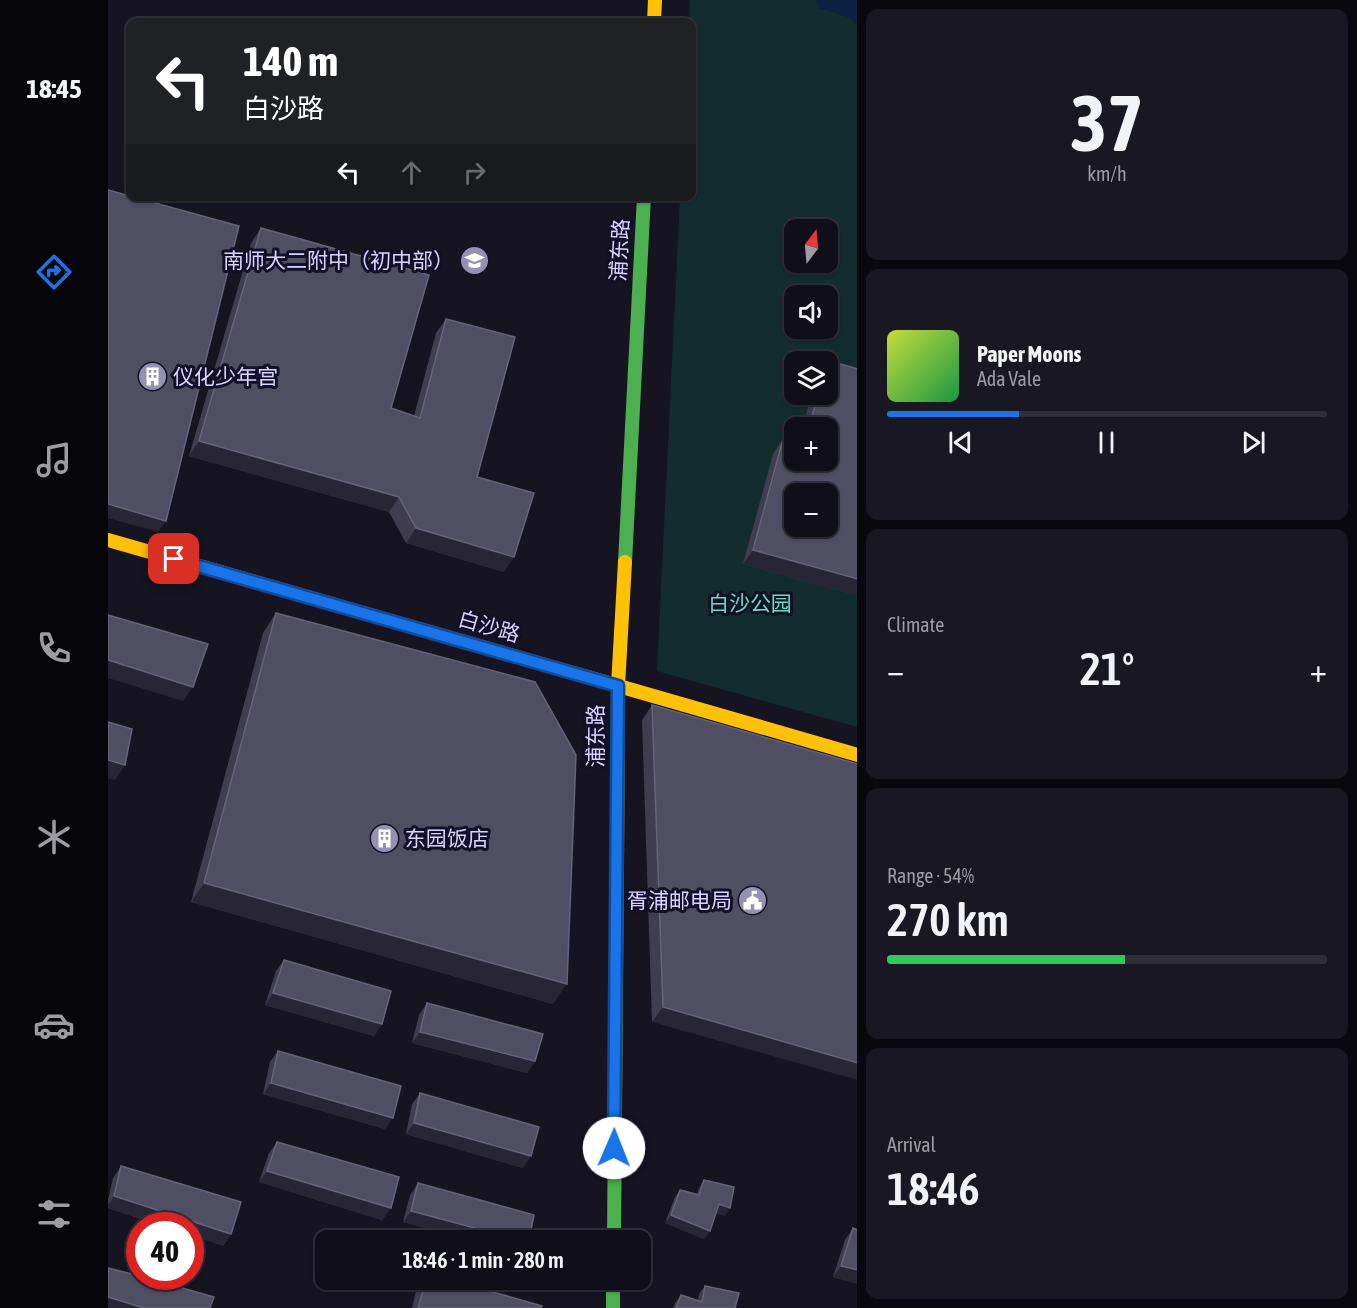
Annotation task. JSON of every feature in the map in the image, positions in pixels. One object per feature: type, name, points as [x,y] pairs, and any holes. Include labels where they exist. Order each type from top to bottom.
[{"type":"street","points":[[654,18],[655,0]]},
{"type":"street","name":"浦东路","points":[[614,1230],[618,686],[644,201]]},
{"type":"street","name":"白沙路","points":[[108,540],[857,755]]},
{"type":"street","points":[[613,1290],[613,1308]]},
{"type":"green space","name":"白沙公园","points":[[690,0],[857,0],[857,727],[657,671],[680,201],[696,201],[696,18],[689,18]]},
{"type":"water","points":[[816,0],[857,0],[857,26],[850,18],[819,8]]},
{"type":"building","name":"仪化少年宫","points":[[108,190],[126,195],[126,201],[148,201],[239,226],[166,521],[108,504]]},
{"type":"building","points":[[261,228],[429,275],[391,408],[420,418],[446,319],[515,337],[477,477],[534,493],[514,557],[416,528],[399,497],[199,441]]},
{"type":"building","points":[[838,363],[857,369],[857,579],[753,550],[783,439],[784,471],[838,471],[838,417],[812,417],[815,405],[838,405]]},
{"type":"building","name":"东园饭店","points":[[276,613],[535,682],[576,755],[567,984],[204,883]]},
{"type":"building","points":[[108,615],[208,644],[193,687],[108,660]]},
{"type":"building","name":"胥浦邮电局","points":[[652,705],[857,764],[857,1063],[663,1007]]},
{"type":"building","points":[[108,722],[132,729],[125,765],[108,760]]},
{"type":"building","points":[[284,960],[391,991],[382,1024],[273,993]]},
{"type":"building","points":[[427,1003],[543,1034],[535,1061],[420,1032]]},
{"type":"building","points":[[278,1051],[401,1086],[393,1118],[271,1083]]},
{"type":"building","points":[[420,1093],[539,1127],[531,1156],[414,1123]]},
{"type":"building","points":[[277,1142],[399,1177],[391,1208],[267,1171]]},
{"type":"building","points":[[121,1166],[241,1202],[231,1234],[204,1225],[204,1212],[163,1212],[114,1196]]},
{"type":"building","points":[[704,1180],[734,1187],[730,1208],[719,1204],[710,1231],[671,1215],[680,1190],[699,1195]]},
{"type":"building","points":[[418,1183],[534,1215],[531,1230],[482,1230],[411,1211]]},
{"type":"building","points":[[853,1228],[857,1230],[857,1270],[841,1266]]},
{"type":"building","points":[[108,1268],[126,1272],[126,1290],[189,1290],[214,1297],[210,1308],[144,1308],[108,1297]]},
{"type":"building","points":[[705,1286],[739,1293],[735,1308],[676,1308],[681,1295],[702,1302]]},
{"type":"building","points":[[423,1290],[486,1290],[542,1306],[541,1308],[418,1308]]},
{"type":"traffic: fast","points":[[625,562],[644,201]]},
{"type":"traffic: fast","points":[[614,1230],[617,868]]},
{"type":"traffic: fast","points":[[613,1290],[613,1308]]},
{"type":"traffic: slow","points":[[654,18],[655,0]]},
{"type":"traffic: slow","points":[[108,540],[342,607]]},
{"type":"traffic: slow","points":[[617,868],[618,686],[625,562]]},
{"type":"traffic: slow","points":[[577,674],[857,755]]},
{"type":"traffic: jam","points":[[342,607],[577,674]]},
{"type":"place","name":"南师大二附中（初中部）","points":[[475,261]]},
{"type":"place","name":"仪化少年宫","points":[[152,377]]},
{"type":"place","name":"东园饭店","points":[[384,839]]},
{"type":"place","name":"胥浦邮电局","points":[[753,901]]},
{"type":"route","points":[[174,559],[618,686],[614,1148]]}]
